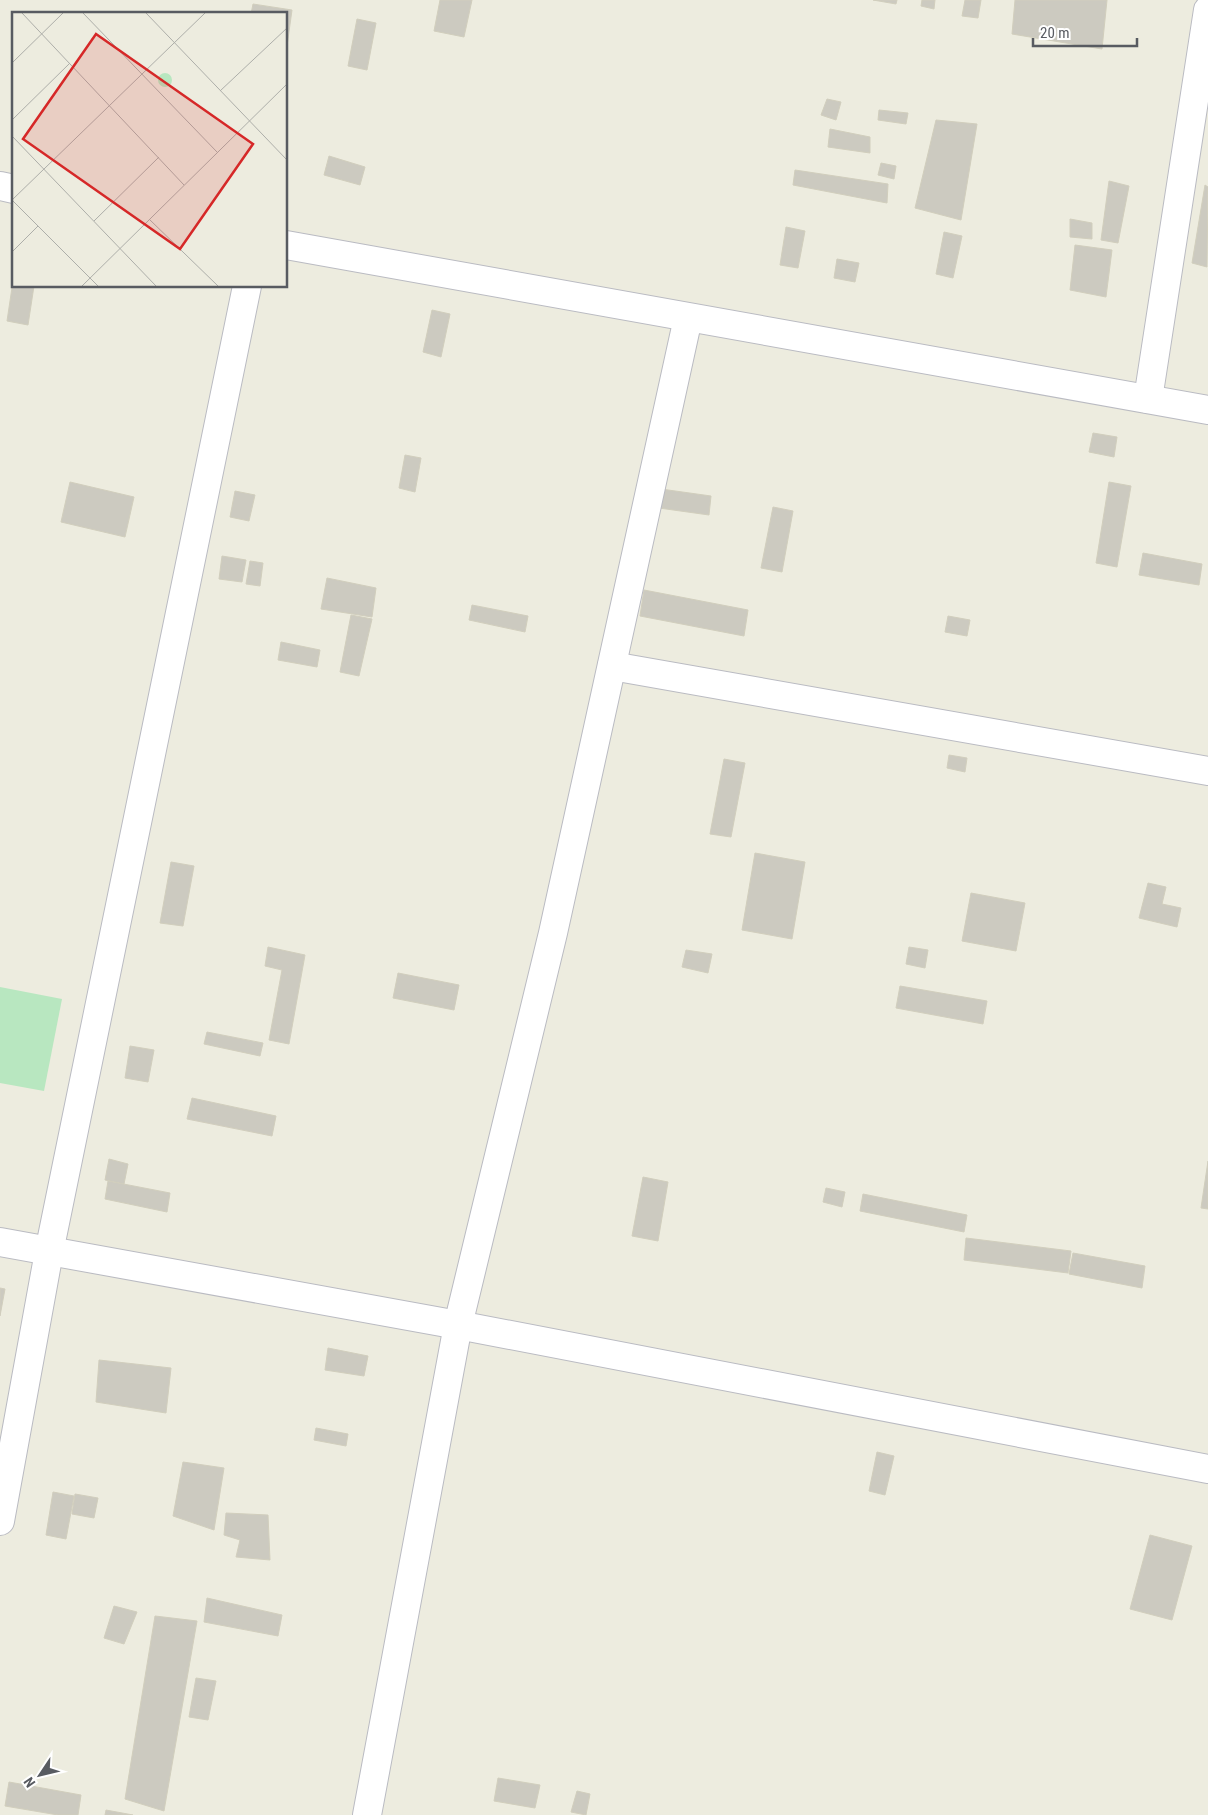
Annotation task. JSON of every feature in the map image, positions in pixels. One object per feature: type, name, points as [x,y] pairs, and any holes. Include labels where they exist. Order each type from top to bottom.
[{"type":"street","points":[[1148,399],[1208,10]]},
{"type":"street","points":[[288,245],[1208,410]]},
{"type":"street","points":[[0,1521],[49,1252],[247,288]]},
{"type":"street","points":[[368,1815],[458,1325],[552,933],[688,318]]},
{"type":"street","points":[[612,666],[1208,771]]},
{"type":"street","points":[[0,1242],[458,1325],[1208,1469]]},
{"type":"green space","points":[[0,987],[62,999],[44,1091],[0,1083]]},
{"type":"building","points":[[440,0],[472,0],[464,37],[434,31]]},
{"type":"building","points":[[873,0],[897,0],[896,4]]},
{"type":"building","points":[[922,0],[935,0],[934,9],[921,6]]},
{"type":"building","points":[[965,0],[981,0],[978,18],[962,16]]},
{"type":"building","points":[[1015,0],[1107,0],[1102,49],[1012,34]]},
{"type":"building","points":[[253,4],[292,10],[288,39],[288,12],[251,12]]},
{"type":"building","points":[[357,19],[376,23],[367,70],[348,66]]},
{"type":"building","points":[[827,99],[841,102],[836,120],[821,115]]},
{"type":"building","points":[[879,110],[908,113],[906,124],[878,120]]},
{"type":"building","points":[[936,120],[977,124],[961,220],[915,208]]},
{"type":"building","points":[[830,129],[870,137],[870,153],[828,147]]},
{"type":"building","points":[[329,156],[365,167],[360,185],[324,175]]},
{"type":"building","points":[[881,163],[896,166],[894,179],[878,175]]},
{"type":"building","points":[[795,170],[888,184],[887,203],[793,185]]},
{"type":"building","points":[[1109,181],[1129,186],[1118,243],[1101,240]]},
{"type":"building","points":[[1205,185],[1208,187],[1207,267],[1192,263]]},
{"type":"building","points":[[1070,219],[1092,223],[1092,239],[1070,237]]},
{"type":"building","points":[[786,227],[805,231],[798,268],[780,265]]},
{"type":"building","points":[[944,232],[962,236],[953,278],[936,274]]},
{"type":"building","points":[[1075,245],[1112,250],[1106,297],[1070,290]]},
{"type":"building","points":[[837,259],[859,263],[855,282],[834,278]]},
{"type":"building","points":[[12,288],[34,288],[28,325],[7,321]]},
{"type":"building","points":[[432,310],[450,314],[441,357],[423,352]]},
{"type":"building","points":[[1093,433],[1117,437],[1114,457],[1089,452]]},
{"type":"building","points":[[405,455],[421,458],[415,492],[399,488]]},
{"type":"building","points":[[70,482],[134,497],[125,537],[61,522]]},
{"type":"building","points":[[1109,482],[1131,486],[1117,567],[1096,563]]},
{"type":"building","points":[[661,489],[711,496],[709,515],[659,508]]},
{"type":"building","points":[[235,491],[255,495],[249,521],[230,517]]},
{"type":"building","points":[[773,507],[793,511],[782,572],[761,568]]},
{"type":"building","points":[[1143,553],[1202,564],[1199,585],[1139,575]]},
{"type":"building","points":[[222,556],[246,560],[242,582],[219,579]]},
{"type":"building","points":[[250,561],[263,563],[260,586],[246,584]]},
{"type":"building","points":[[327,578],[376,588],[372,617],[321,609]]},
{"type":"building","points":[[644,590],[748,610],[744,636],[640,616]]},
{"type":"building","points":[[472,605],[528,616],[525,632],[469,620]]},
{"type":"building","points":[[351,615],[372,619],[359,676],[340,672]]},
{"type":"building","points":[[948,616],[970,620],[967,636],[945,632]]},
{"type":"building","points":[[281,642],[320,650],[317,667],[278,660]]},
{"type":"building","points":[[949,755],[967,758],[965,772],[947,768]]},
{"type":"building","points":[[724,759],[745,763],[731,837],[710,834]]},
{"type":"building","points":[[755,853],[805,862],[792,939],[742,930]]},
{"type":"building","points":[[171,862],[194,866],[183,926],[160,923]]},
{"type":"building","points":[[1148,883],[1166,887],[1162,904],[1181,908],[1177,927],[1139,918]]},
{"type":"building","points":[[971,893],[1025,903],[1016,951],[962,941]]},
{"type":"building","points":[[268,947],[305,955],[289,1044],[269,1040],[282,970],[265,966]]},
{"type":"building","points":[[909,947],[928,950],[925,968],[906,964]]},
{"type":"building","points":[[686,950],[712,954],[708,973],[682,967]]},
{"type":"building","points":[[398,973],[459,985],[454,1010],[393,998]]},
{"type":"building","points":[[900,986],[987,1001],[983,1024],[896,1008]]},
{"type":"building","points":[[207,1032],[263,1043],[260,1056],[204,1044]]},
{"type":"building","points":[[130,1046],[154,1050],[148,1082],[125,1078]]},
{"type":"building","points":[[192,1098],[276,1116],[272,1136],[187,1119]]},
{"type":"building","points":[[109,1159],[128,1164],[124,1184],[105,1180]]},
{"type":"building","points":[[1208,1161],[1208,1209],[1201,1208]]},
{"type":"building","points":[[643,1177],[668,1182],[658,1241],[632,1236]]},
{"type":"building","points":[[108,1181],[170,1193],[167,1212],[105,1199]]},
{"type":"building","points":[[826,1188],[845,1192],[842,1207],[823,1202]]},
{"type":"building","points":[[863,1194],[967,1215],[964,1232],[860,1211]]},
{"type":"building","points":[[966,1238],[1071,1251],[1068,1273],[964,1260]]},
{"type":"building","points":[[1073,1253],[1145,1266],[1142,1288],[1069,1274]]},
{"type":"building","points":[[0,1288],[5,1289],[0,1316]]},
{"type":"building","points":[[328,1348],[368,1356],[364,1376],[325,1370]]},
{"type":"building","points":[[99,1360],[171,1368],[166,1413],[96,1402]]},
{"type":"building","points":[[316,1428],[348,1434],[346,1446],[314,1440]]},
{"type":"building","points":[[877,1452],[894,1456],[885,1495],[869,1491]]},
{"type":"building","points":[[183,1462],[224,1468],[214,1530],[173,1516]]},
{"type":"building","points":[[53,1492],[74,1496],[66,1539],[46,1535]]},
{"type":"building","points":[[75,1494],[98,1498],[94,1518],[72,1514]]},
{"type":"building","points":[[226,1513],[268,1515],[270,1560],[236,1557],[240,1540],[224,1535]]},
{"type":"building","points":[[1150,1535],[1192,1546],[1172,1620],[1130,1609]]},
{"type":"building","points":[[207,1598],[282,1615],[278,1636],[204,1622]]},
{"type":"building","points":[[114,1606],[137,1612],[124,1644],[104,1638]]},
{"type":"building","points":[[155,1616],[197,1621],[164,1811],[125,1799]]},
{"type":"building","points":[[196,1678],[216,1681],[208,1720],[189,1717]]},
{"type":"building","points":[[498,1778],[540,1785],[535,1808],[494,1801]]},
{"type":"building","points":[[9,1782],[81,1795],[78,1815],[58,1815],[5,1806]]},
{"type":"building","points":[[577,1791],[590,1794],[586,1815],[571,1812]]},
{"type":"building","points":[[106,1810],[133,1815],[105,1815]]}]
